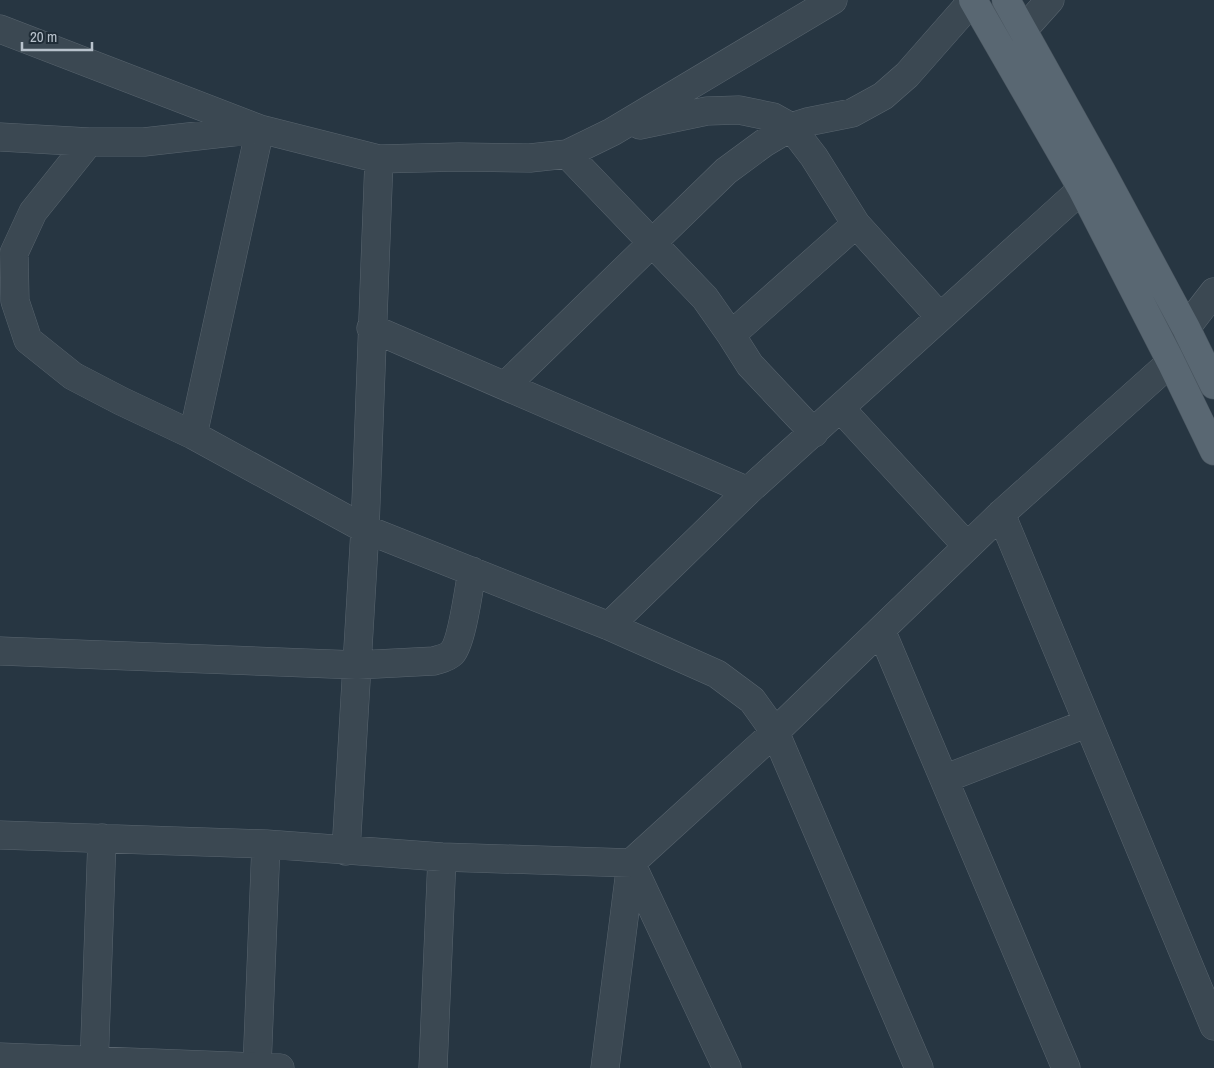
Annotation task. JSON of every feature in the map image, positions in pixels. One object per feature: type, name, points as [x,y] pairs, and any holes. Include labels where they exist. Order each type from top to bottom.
[{"type":"main road","points":[[973,0],[1082,189],[1171,362],[1214,451]]},
{"type":"main road","points":[[1006,0],[1186,328],[1214,385]]},
{"type":"street","points":[[0,29],[260,129],[379,159],[530,158],[566,154],[612,132],[832,0]]},
{"type":"street","points":[[506,386],[726,171],[764,143],[791,127],[852,113],[883,96],[907,75],[973,0]]},
{"type":"street","points":[[1024,30],[1050,0]]},
{"type":"street","points":[[612,132],[706,110],[739,110],[773,117],[791,127],[814,157],[856,224],[940,317]]},
{"type":"street","points":[[0,137],[89,142],[144,142],[260,129]]},
{"type":"street","points":[[193,435],[260,129]]},
{"type":"street","points":[[89,142],[33,212],[14,253],[16,301],[28,340],[73,376],[193,435],[365,529],[609,626],[717,674],[752,700],[776,732],[919,1068]]},
{"type":"street","points":[[566,154],[705,298],[750,365],[814,433]]},
{"type":"street","points":[[346,851],[365,529],[379,159]]},
{"type":"street","points":[[609,626],[748,491],[841,409],[1082,189]]},
{"type":"street","points":[[731,335],[856,224]]},
{"type":"street","points":[[1186,328],[1214,292]]},
{"type":"street","points":[[372,328],[748,491]]},
{"type":"street","points":[[605,1068],[631,863],[776,732],[1001,514],[1171,362]]},
{"type":"street","points":[[841,409],[967,546]]},
{"type":"street","points":[[1001,514],[1214,1026]]},
{"type":"street","points":[[0,651],[357,665],[434,661],[444,658],[452,652],[458,641],[472,571]]},
{"type":"street","points":[[881,630],[1066,1068]]},
{"type":"street","points":[[944,779],[1088,723]]},
{"type":"street","points":[[0,835],[266,844],[442,857],[631,863]]},
{"type":"street","points":[[95,1064],[102,838]]},
{"type":"street","points":[[0,1057],[95,1064],[265,1068],[266,844]]},
{"type":"street","points":[[433,1068],[442,857]]},
{"type":"street","points":[[631,863],[727,1068]]}]
